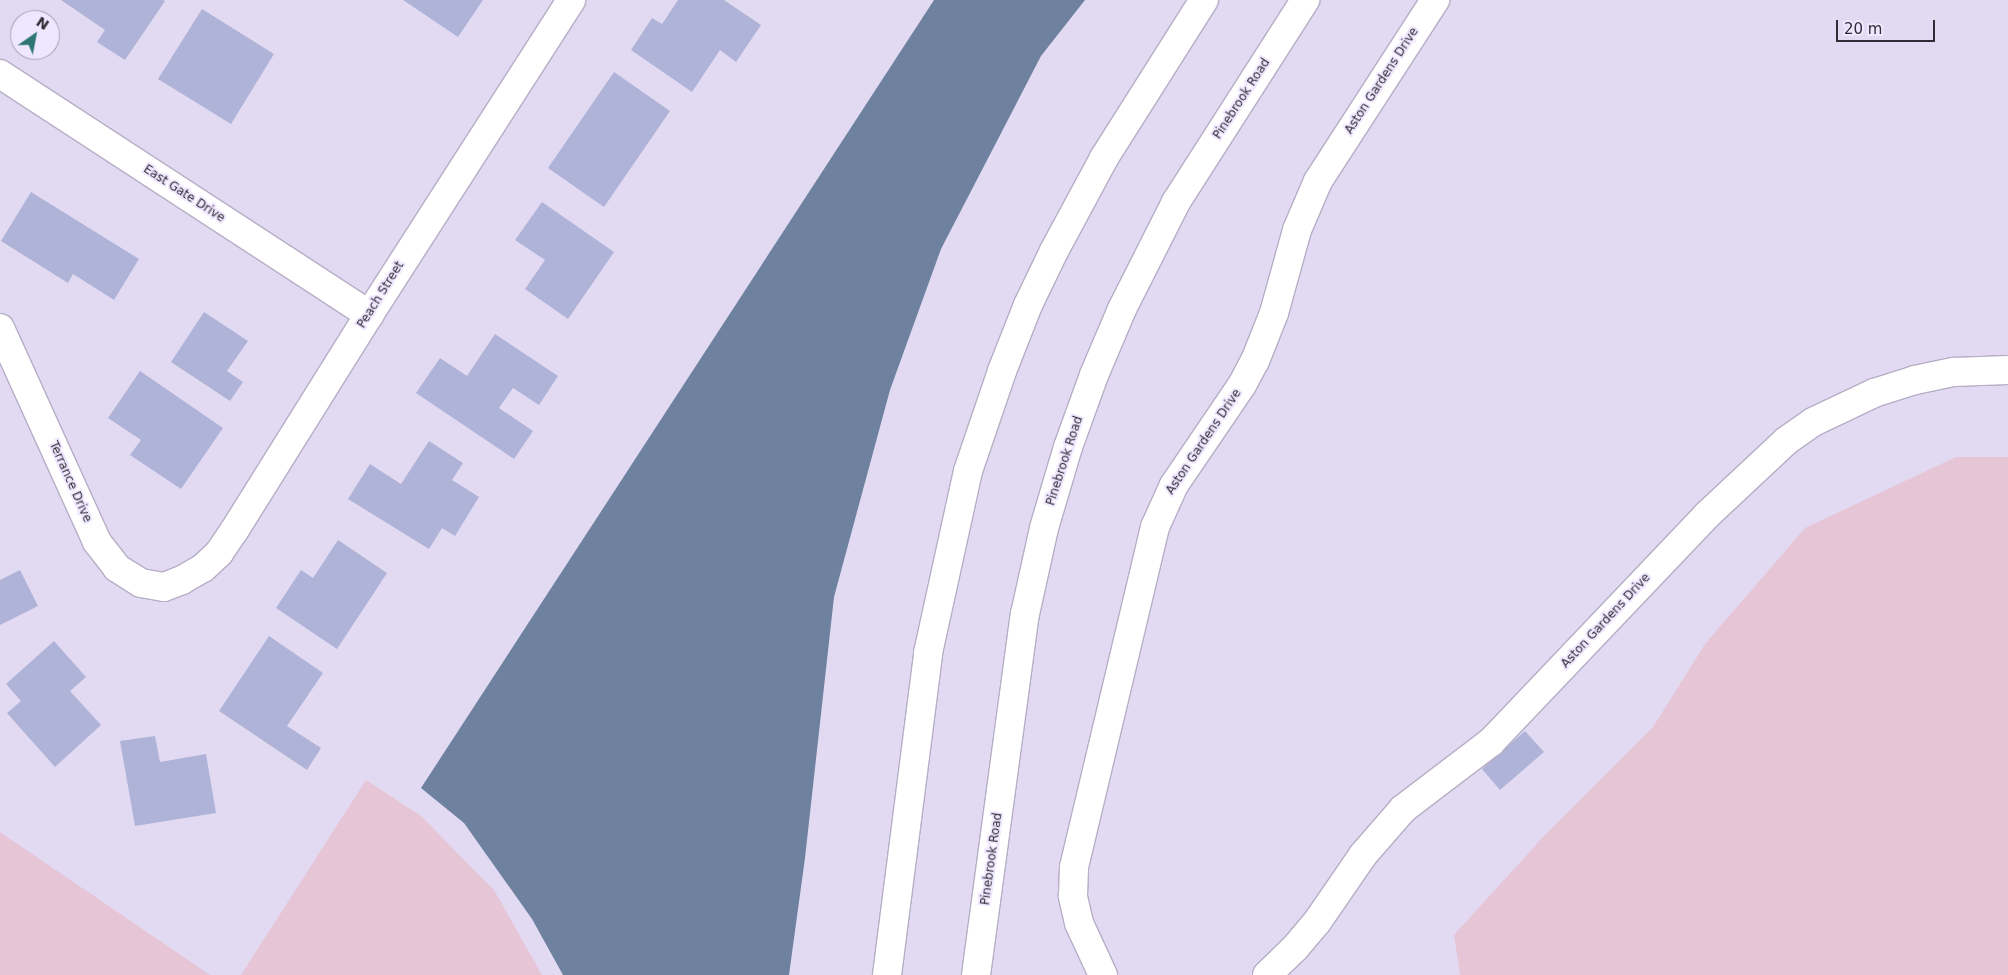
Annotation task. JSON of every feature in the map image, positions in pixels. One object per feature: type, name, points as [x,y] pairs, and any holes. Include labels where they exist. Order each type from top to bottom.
[{"type":"street","name":"Peach Street","points":[[182,580],[203,568],[219,553],[368,315],[571,0]]},
{"type":"street","points":[[887,975],[928,653],[968,470],[1002,371],[1028,305],[1058,243],[1104,158],[1204,0]]},
{"type":"street","name":"Pinebrook Road","points":[[976,975],[1025,614],[1044,528],[1068,447],[1094,375],[1122,309],[1172,210],[1305,0]]},
{"type":"street","name":"Aston Gardens Drive","points":[[1102,975],[1079,923],[1073,896],[1074,867],[1155,527],[1174,486],[1255,362],[1274,314],[1297,230],[1318,180],[1435,0]]},
{"type":"street","name":"East Gate Drive","points":[[0,74],[368,315]]},
{"type":"street","name":"Terrance Drive","points":[[0,328],[97,542],[117,568],[141,583],[164,587],[182,580]]},
{"type":"street","name":"Aston Gardens Drive","points":[[1267,975],[1295,948],[1317,922],[1363,855],[1403,808],[1492,742],[1707,515],[1786,441],[1813,422],[1874,393],[1915,380],[1954,372],[2008,370]]},
{"type":"shaded area","points":[[1956,457],[2008,457],[2008,975],[1460,975],[1454,935],[1543,837],[1653,727],[1705,644],[1805,528]]},
{"type":"shaded area","points":[[366,780],[421,816],[494,890],[542,975],[241,975]]},
{"type":"shaded area","points":[[0,832],[210,975],[0,975]]},
{"type":"water","points":[[934,0],[1085,0],[1041,56],[941,249],[890,390],[834,597],[805,858],[789,975],[563,975],[532,919],[464,823],[421,788]]},
{"type":"building","points":[[61,0],[165,1],[125,60],[97,42],[105,30]]},
{"type":"building","points":[[403,0],[483,0],[458,37]]},
{"type":"building","points":[[678,0],[724,0],[761,25],[736,62],[720,50],[692,92],[631,50],[652,18],[662,24]]},
{"type":"building","points":[[202,9],[274,54],[231,124],[158,79]]},
{"type":"building","points":[[614,72],[670,111],[604,207],[548,168]]},
{"type":"building","points":[[31,192],[139,259],[114,300],[73,274],[68,283],[1,241]]},
{"type":"building","points":[[542,202],[614,252],[568,319],[525,289],[545,260],[515,240]]},
{"type":"building","points":[[204,312],[248,341],[227,371],[243,382],[230,401],[171,362]]},
{"type":"building","points":[[495,334],[558,376],[539,405],[513,388],[499,408],[533,431],[514,459],[416,393],[440,358],[467,376]]},
{"type":"building","points":[[140,371],[223,428],[181,489],[130,455],[141,440],[108,418]]},
{"type":"building","points":[[429,441],[463,463],[452,480],[479,497],[455,536],[442,528],[429,549],[348,499],[370,464],[401,484]]},
{"type":"building","points":[[338,540],[387,573],[337,649],[276,608],[301,570],[313,578]]},
{"type":"building","points":[[20,570],[38,606],[0,625],[0,580]]},
{"type":"building","points":[[269,636],[323,673],[287,726],[321,748],[307,770],[219,711]]},
{"type":"building","points":[[54,641],[86,677],[70,691],[101,725],[55,767],[7,713],[21,701],[6,684]]},
{"type":"building","points":[[1525,731],[1544,752],[1500,790],[1482,769]]},
{"type":"building","points":[[155,736],[160,762],[206,754],[216,813],[135,826],[120,741]]}]
